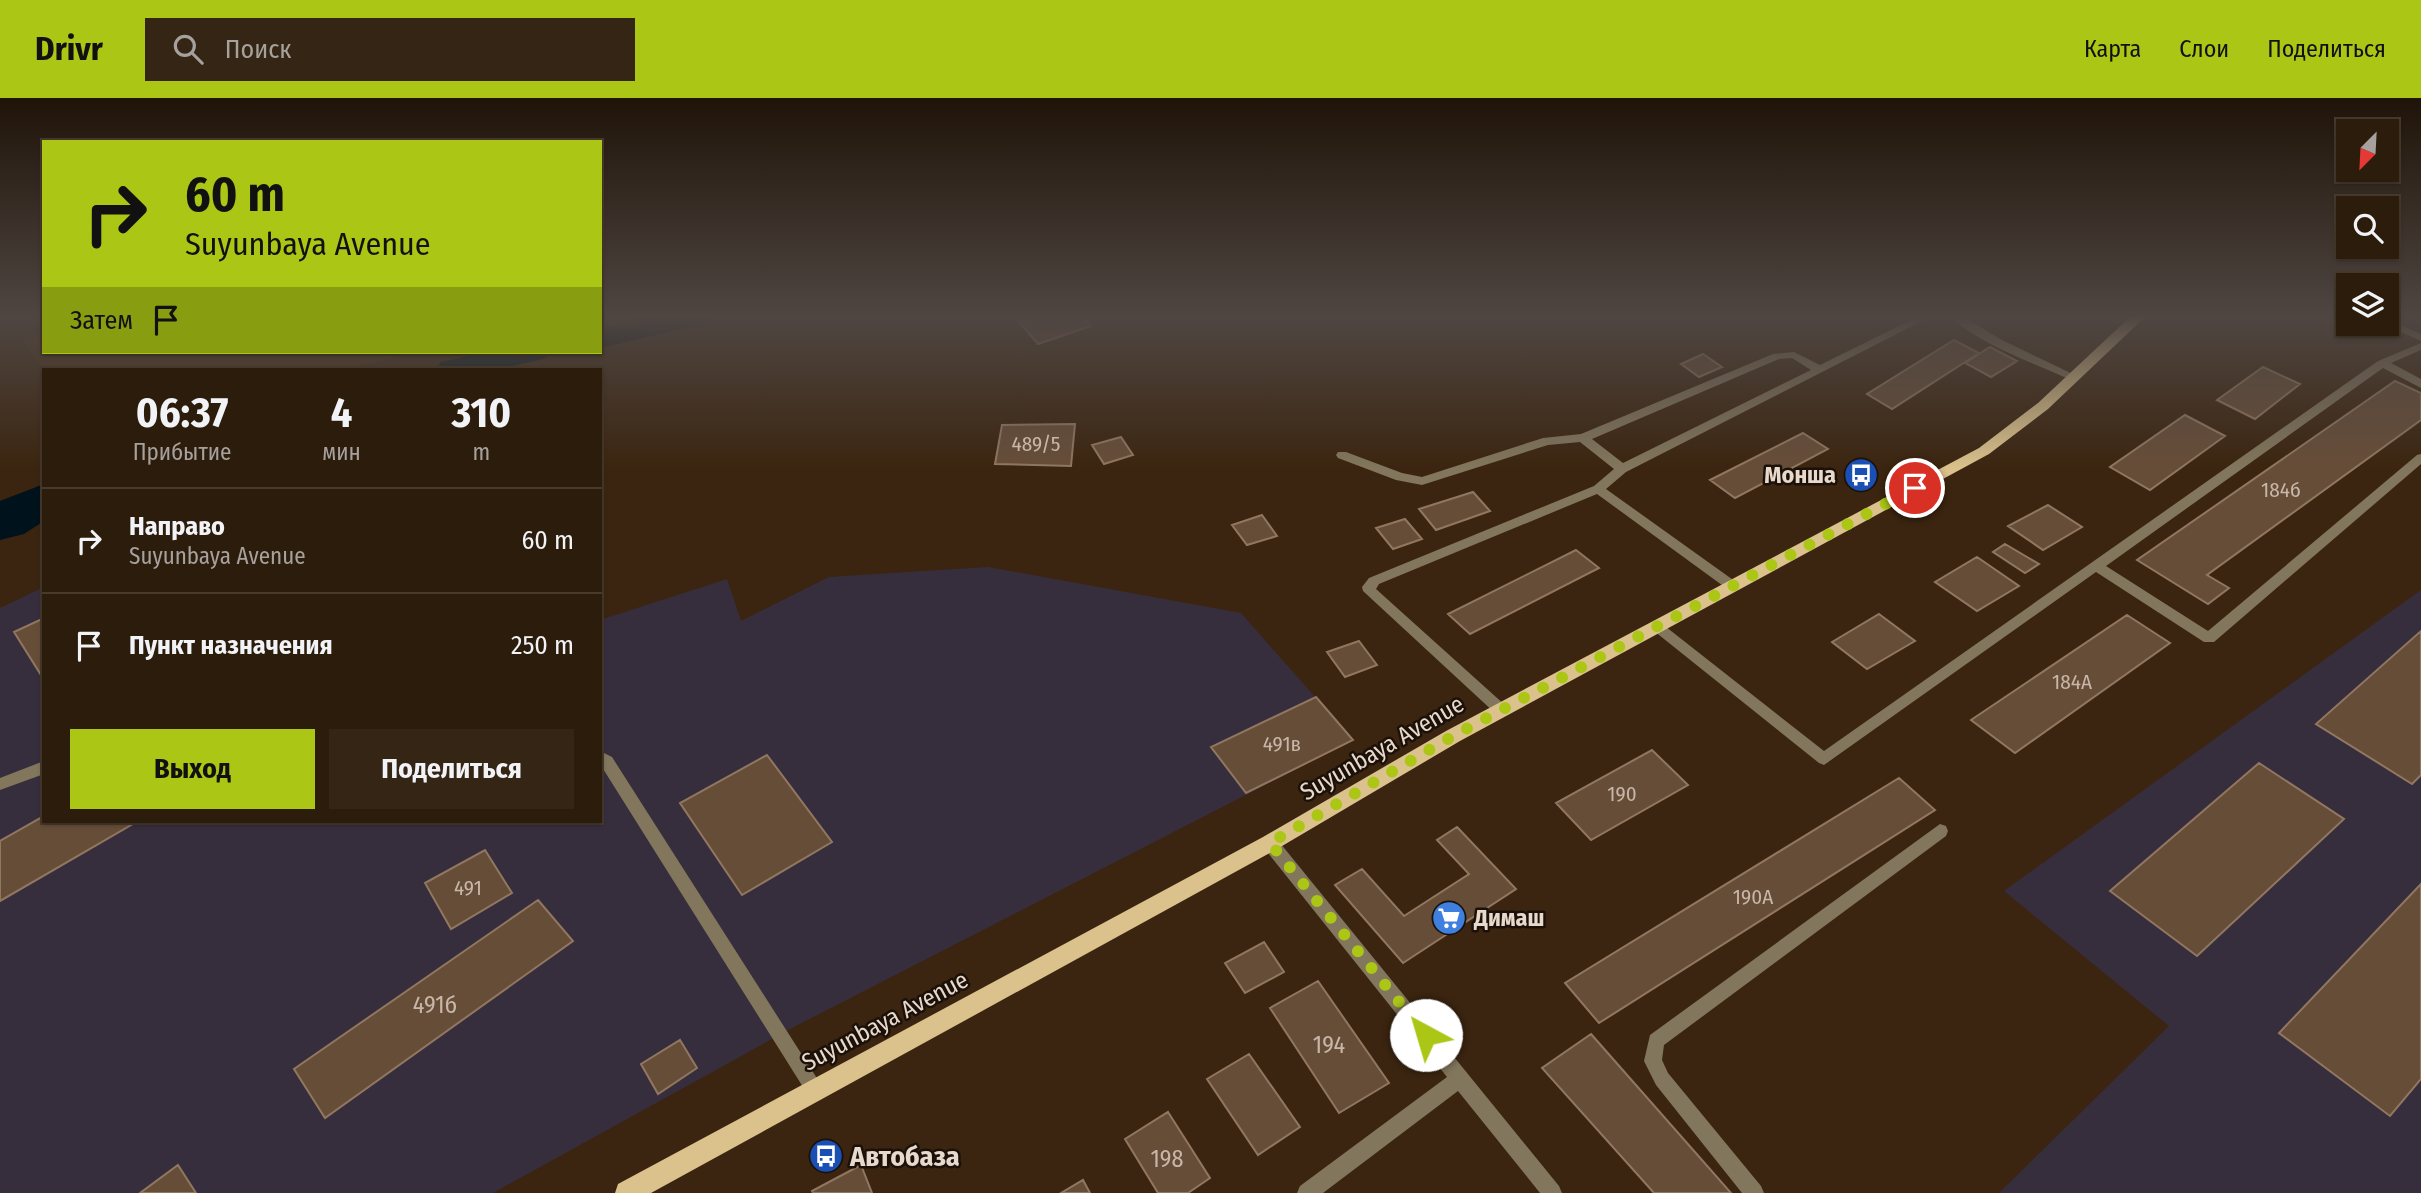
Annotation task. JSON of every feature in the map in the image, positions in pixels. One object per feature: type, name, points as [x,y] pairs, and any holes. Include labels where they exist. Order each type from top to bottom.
[{"type":"main road","name":"Suyunbaya Avenue","points":[[627,1193],[1270,843],[1501,710],[1984,452],[2043,406],[2084,367]]},
{"type":"street","points":[[1342,455],[1400,477],[1422,481],[1547,441],[1583,438],[1751,367]]},
{"type":"street","points":[[1815,367],[1820,370]]},
{"type":"street","points":[[1501,710],[1370,591],[1369,587],[1374,581],[1598,489],[1622,470],[1826,367]]},
{"type":"street","points":[[2051,367],[2073,377]]},
{"type":"street","points":[[1656,628],[1824,759],[2376,367]]},
{"type":"street","points":[[2390,367],[2421,384]]},
{"type":"street","points":[[1583,438],[1622,470]]},
{"type":"street","points":[[2096,566],[2209,638],[2421,458]]},
{"type":"street","points":[[1598,489],[1731,585]]},
{"type":"street","points":[[602,758],[607,761],[814,1089]]},
{"type":"street","points":[[0,784],[42,768]]},
{"type":"street","points":[[1754,1193],[1662,1079],[1653,1060],[1656,1041],[1940,831]]},
{"type":"street","points":[[1270,843],[1552,1193]]},
{"type":"street","points":[[1307,1193],[1460,1078]]},
{"type":"shaded area","points":[[43,367],[356,367],[353,368]]},
{"type":"shaded area","points":[[988,567],[1241,613],[1353,740],[792,1028],[493,1193],[0,1193],[0,608],[42,588],[42,823],[602,823],[602,619],[727,579],[741,621],[829,577]]},
{"type":"shaded area","points":[[2421,590],[2421,1193],[1999,1193],[2169,1026],[2004,891]]},
{"type":"water","points":[[42,485],[42,522],[24,534],[0,540],[0,501]]},
{"type":"building","points":[[1685,367],[1722,367],[1699,377]]},
{"type":"building","points":[[1910,367],[1957,367],[1892,409],[1867,394]]},
{"type":"building","points":[[1973,367],[2007,367],[1991,377]]},
{"type":"building","points":[[2263,367],[2300,384],[2255,419],[2217,400]]},
{"type":"building","points":[[2395,381],[2421,393],[2421,420],[2207,575],[2229,588],[2208,604],[2137,560]]},
{"type":"building","points":[[2185,415],[2225,436],[2150,490],[2110,467]]},
{"type":"building","points":[[1075,424],[1071,466],[995,464],[1002,425]]},
{"type":"building","points":[[1803,433],[1828,449],[1735,498],[1710,480]]},
{"type":"building","points":[[1121,437],[1133,455],[1104,464],[1092,445]]},
{"type":"building","points":[[1473,492],[1490,511],[1436,530],[1419,509]]},
{"type":"building","points":[[2048,505],[2082,527],[2043,550],[2008,526]]},
{"type":"building","points":[[1262,515],[1277,536],[1247,545],[1232,525]]},
{"type":"building","points":[[1405,519],[1422,539],[1393,549],[1376,528]]},
{"type":"building","points":[[2005,544],[2039,564],[2025,573],[1993,552]]},
{"type":"building","points":[[1576,550],[1599,568],[1470,634],[1448,614]]},
{"type":"building","points":[[1977,557],[2019,586],[1977,611],[1935,582]]},
{"type":"building","points":[[1879,614],[1915,641],[1867,669],[1832,642]]},
{"type":"building","points":[[2127,615],[2170,643],[2015,753],[1971,720]]},
{"type":"building","points":[[42,619],[41,675],[14,632]]},
{"type":"building","points":[[2421,631],[2421,775],[2412,784],[2316,724]]},
{"type":"building","points":[[1359,641],[1377,665],[1345,677],[1327,652]]},
{"type":"building","points":[[1316,697],[1353,740],[1246,793],[1211,747]]},
{"type":"building","points":[[1652,750],[1688,785],[1591,840],[1556,803]]},
{"type":"building","points":[[767,755],[832,842],[742,895],[680,803]]},
{"type":"building","points":[[2259,763],[2344,819],[2197,956],[2110,891]]},
{"type":"building","points":[[1899,778],[1935,810],[1599,1023],[1565,983]]},
{"type":"building","points":[[42,817],[42,823],[135,823],[0,901],[0,841]]},
{"type":"building","points":[[1457,827],[1516,889],[1403,963],[1335,885],[1362,869],[1404,916],[1469,874],[1437,840]]},
{"type":"building","points":[[485,850],[512,893],[451,929],[425,883]]},
{"type":"building","points":[[2421,884],[2421,1079],[2390,1116],[2279,1033]]},
{"type":"building","points":[[538,900],[573,941],[325,1118],[294,1069]]},
{"type":"building","points":[[1264,942],[1284,972],[1245,993],[1225,963]]},
{"type":"building","points":[[1318,981],[1389,1083],[1339,1113],[1270,1008]]},
{"type":"building","points":[[1591,1034],[1731,1193],[1654,1193],[1542,1068]]},
{"type":"building","points":[[680,1040],[697,1068],[658,1094],[641,1064]]},
{"type":"building","points":[[1249,1054],[1300,1127],[1258,1155],[1207,1079]]},
{"type":"building","points":[[1168,1112],[1210,1178],[1188,1193],[1158,1193],[1125,1139]]},
{"type":"building","points":[[178,1165],[196,1193],[140,1193]]},
{"type":"building","points":[[861,1165],[872,1193],[813,1193],[812,1191]]},
{"type":"building","points":[[1083,1180],[1090,1193],[1061,1193]]},
{"type":"waterway","points":[[458,368],[462,367]]},
{"type":"place","name":"Монша","points":[[1861,475]]},
{"type":"place","name":"Димаш","points":[[1449,918]]},
{"type":"place","name":"Автобаза","points":[[826,1156]]},
{"type":"route","points":[[1426,1035],[1270,843],[1453,736],[1915,488]]}]
